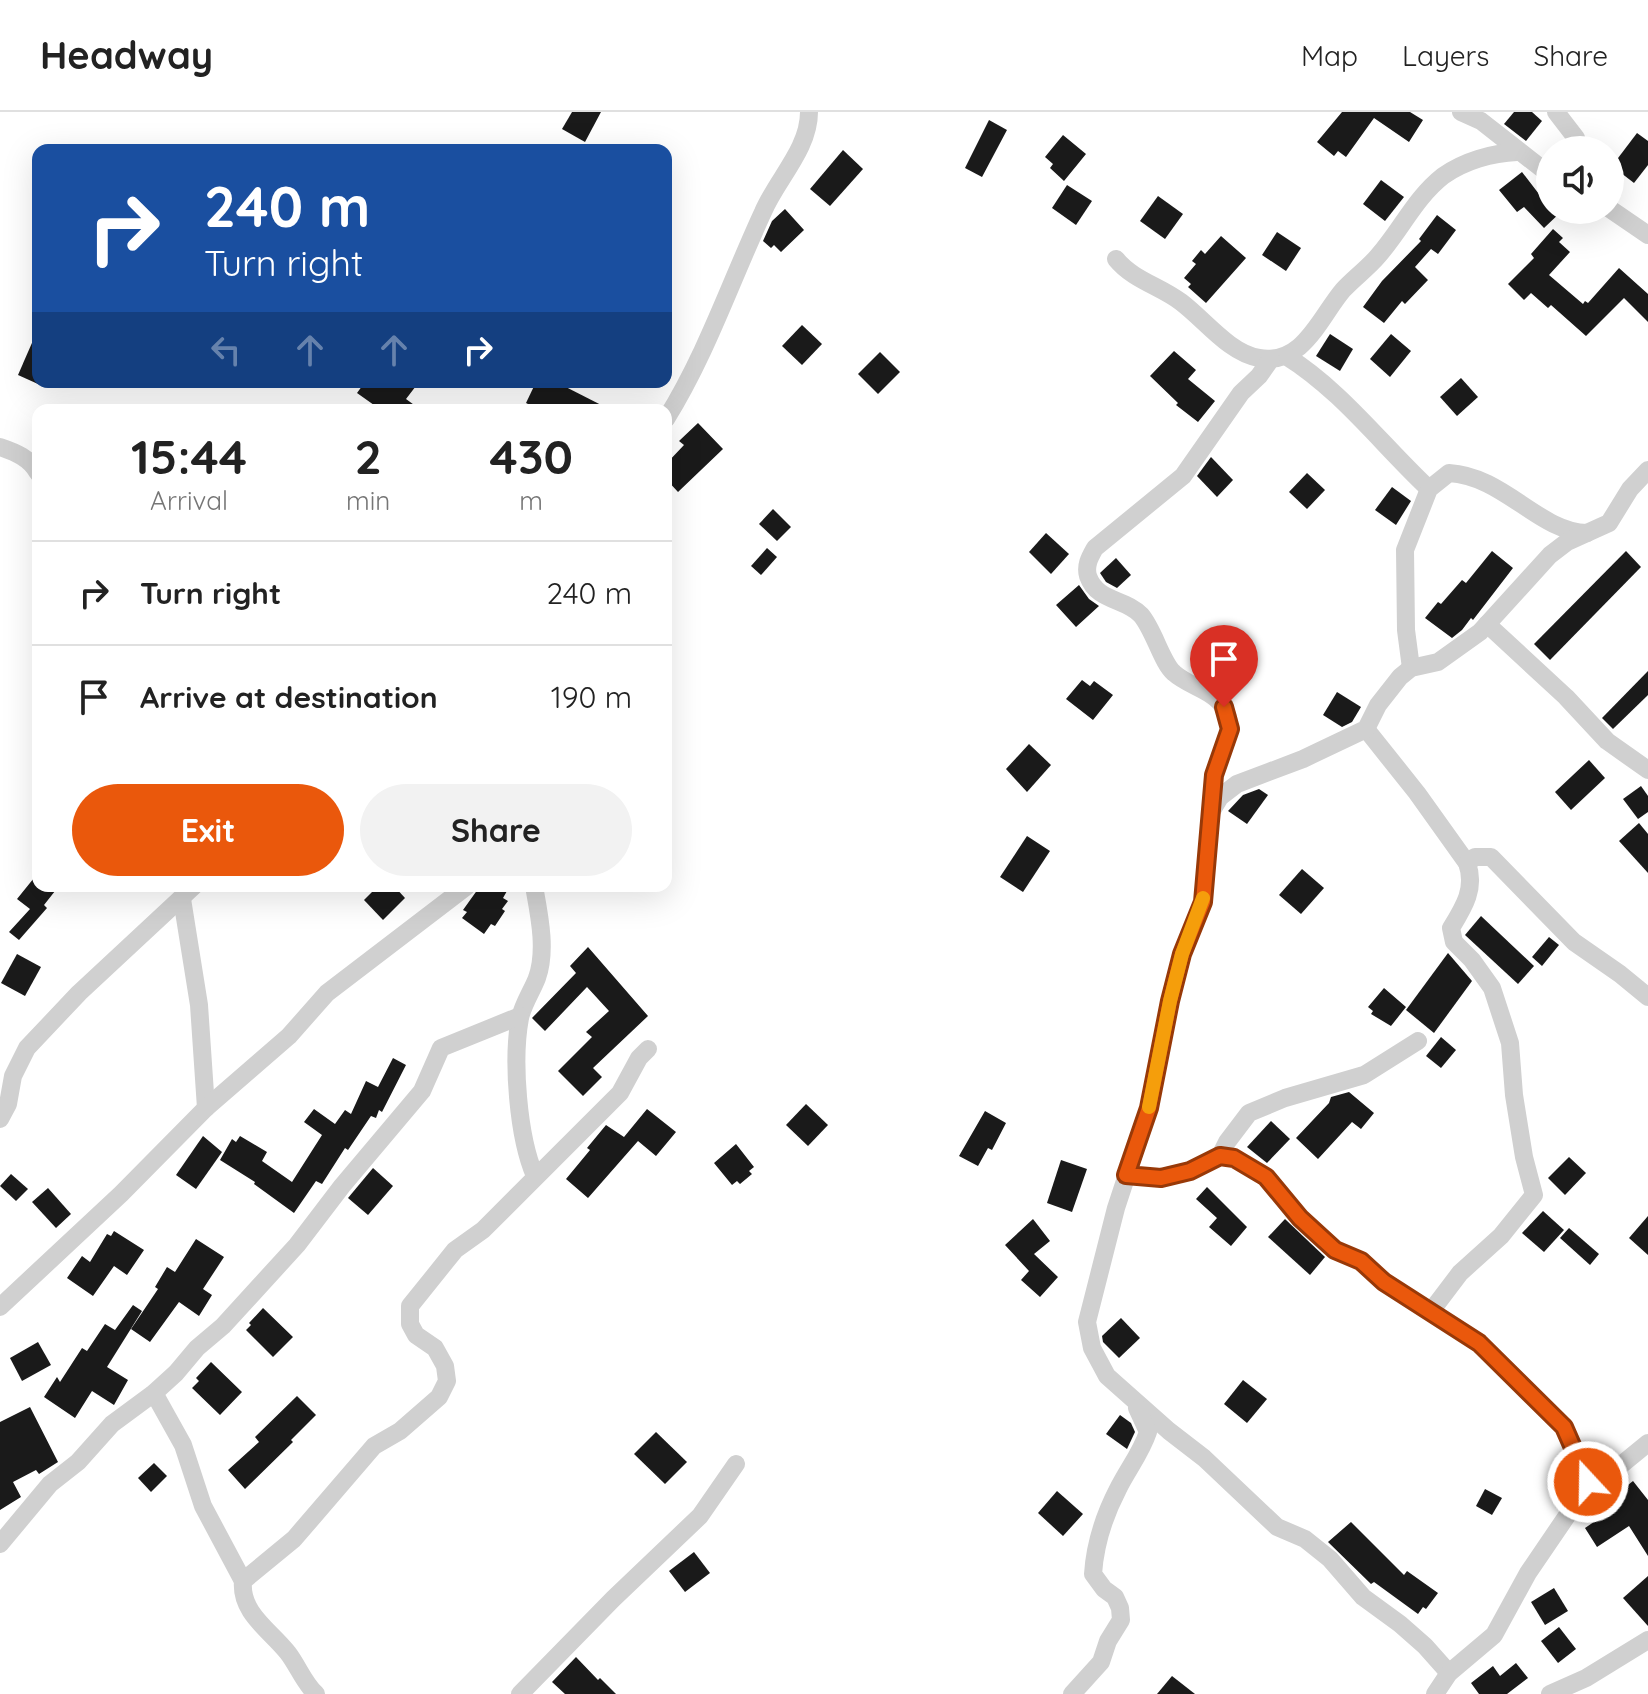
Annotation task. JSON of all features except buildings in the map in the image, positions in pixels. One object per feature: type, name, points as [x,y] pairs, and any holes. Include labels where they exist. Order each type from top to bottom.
[{"type":"street","points":[[672,409],[763,211],[802,144],[809,112]]},
{"type":"street","points":[[1461,112],[1481,121],[1536,165]]},
{"type":"street","points":[[1556,112],[1574,136]]},
{"type":"street","points":[[1449,1673],[1417,1639],[1363,1597],[1330,1559],[1305,1539],[1277,1527],[1204,1458],[1134,1402],[1107,1376],[1092,1348],[1087,1322],[1126,1175],[1149,1108],[1182,954],[1203,902],[1214,775],[1230,729],[1224,707],[1213,696],[1182,680],[1168,668],[1162,650],[1141,616],[1128,605],[1109,600],[1097,589],[1089,577],[1087,563],[1095,548],[1183,476],[1241,393],[1279,358],[1301,345],[1344,289],[1378,257],[1417,203],[1444,176],[1495,153],[1517,152]]},
{"type":"street","points":[[1624,219],[1648,235]]},
{"type":"street","points":[[1116,259],[1127,272],[1181,302],[1238,349],[1258,358],[1279,358],[1306,368],[1429,489]]},
{"type":"street","points":[[0,447],[16,452],[32,463]]},
{"type":"street","points":[[1211,812],[1220,797],[1237,784],[1303,759],[1366,729],[1378,705],[1400,677],[1411,668],[1438,662],[1480,632],[1550,555],[1567,542],[1609,523],[1630,489],[1648,470]]},
{"type":"street","points":[[1411,668],[1406,630],[1405,550],[1429,489],[1449,473],[1467,474],[1490,485],[1570,533],[1589,533]]},
{"type":"street","points":[[1487,624],[1566,697],[1607,741],[1648,770]]},
{"type":"street","points":[[1366,729],[1417,793],[1467,863],[1471,874],[1467,902],[1451,928],[1454,942],[1472,960],[1492,988],[1510,1043],[1514,1095],[1534,1195],[1501,1236],[1460,1273],[1432,1310]]},
{"type":"street","points":[[1467,863],[1475,857],[1491,857],[1574,942],[1648,997]]},
{"type":"street","points":[[0,1307],[121,1194],[206,1108],[289,1036],[327,993],[459,892]]},
{"type":"street","points":[[535,892],[541,929],[538,975],[520,1016],[517,1082],[528,1159],[535,1176]]},
{"type":"street","points":[[188,893],[206,1108]]},
{"type":"street","points":[[0,1119],[8,1104],[13,1076],[27,1048],[79,993],[188,893]]},
{"type":"street","points":[[0,1544],[50,1484],[78,1462],[112,1424],[154,1393],[223,1326],[297,1245],[422,1091],[441,1048],[520,1016]]},
{"type":"street","points":[[1220,1156],[1249,1113],[1285,1098],[1364,1075],[1418,1041]]},
{"type":"street","points":[[243,1581],[294,1539],[374,1446],[400,1431],[439,1397],[447,1381],[445,1366],[435,1348],[416,1335],[410,1324],[410,1306],[455,1250],[483,1230],[620,1093],[639,1058],[648,1049]]},
{"type":"street","points":[[1126,1175],[1161,1178],[1190,1171],[1220,1156],[1234,1158],[1266,1177],[1300,1218],[1335,1250],[1361,1261],[1384,1282],[1479,1343],[1564,1427],[1590,1491]]},
{"type":"street","points":[[154,1393],[183,1445],[203,1506],[243,1581],[242,1595],[256,1620],[287,1652],[316,1694]]},
{"type":"street","points":[[1072,1694],[1101,1662],[1108,1641],[1121,1620],[1115,1597],[1104,1589],[1093,1574],[1095,1545],[1117,1491],[1142,1450],[1148,1432],[1134,1402]]},
{"type":"street","points":[[1435,1694],[1449,1673],[1494,1635],[1528,1573],[1577,1501],[1648,1443]]},
{"type":"street","points":[[520,1694],[700,1516],[736,1464]]},
{"type":"street","points":[[1550,1694],[1586,1678],[1648,1640]]},
{"type":"slow traffic","points":[[1149,1107],[1182,954],[1203,898]]},
{"type":"route","points":[[1224,707],[1230,729],[1214,775],[1203,902],[1182,954],[1149,1108],[1126,1175],[1161,1178],[1190,1171],[1220,1156],[1234,1158],[1266,1177],[1300,1218],[1335,1250],[1361,1261],[1384,1282],[1479,1343],[1564,1427],[1588,1482]]}]
